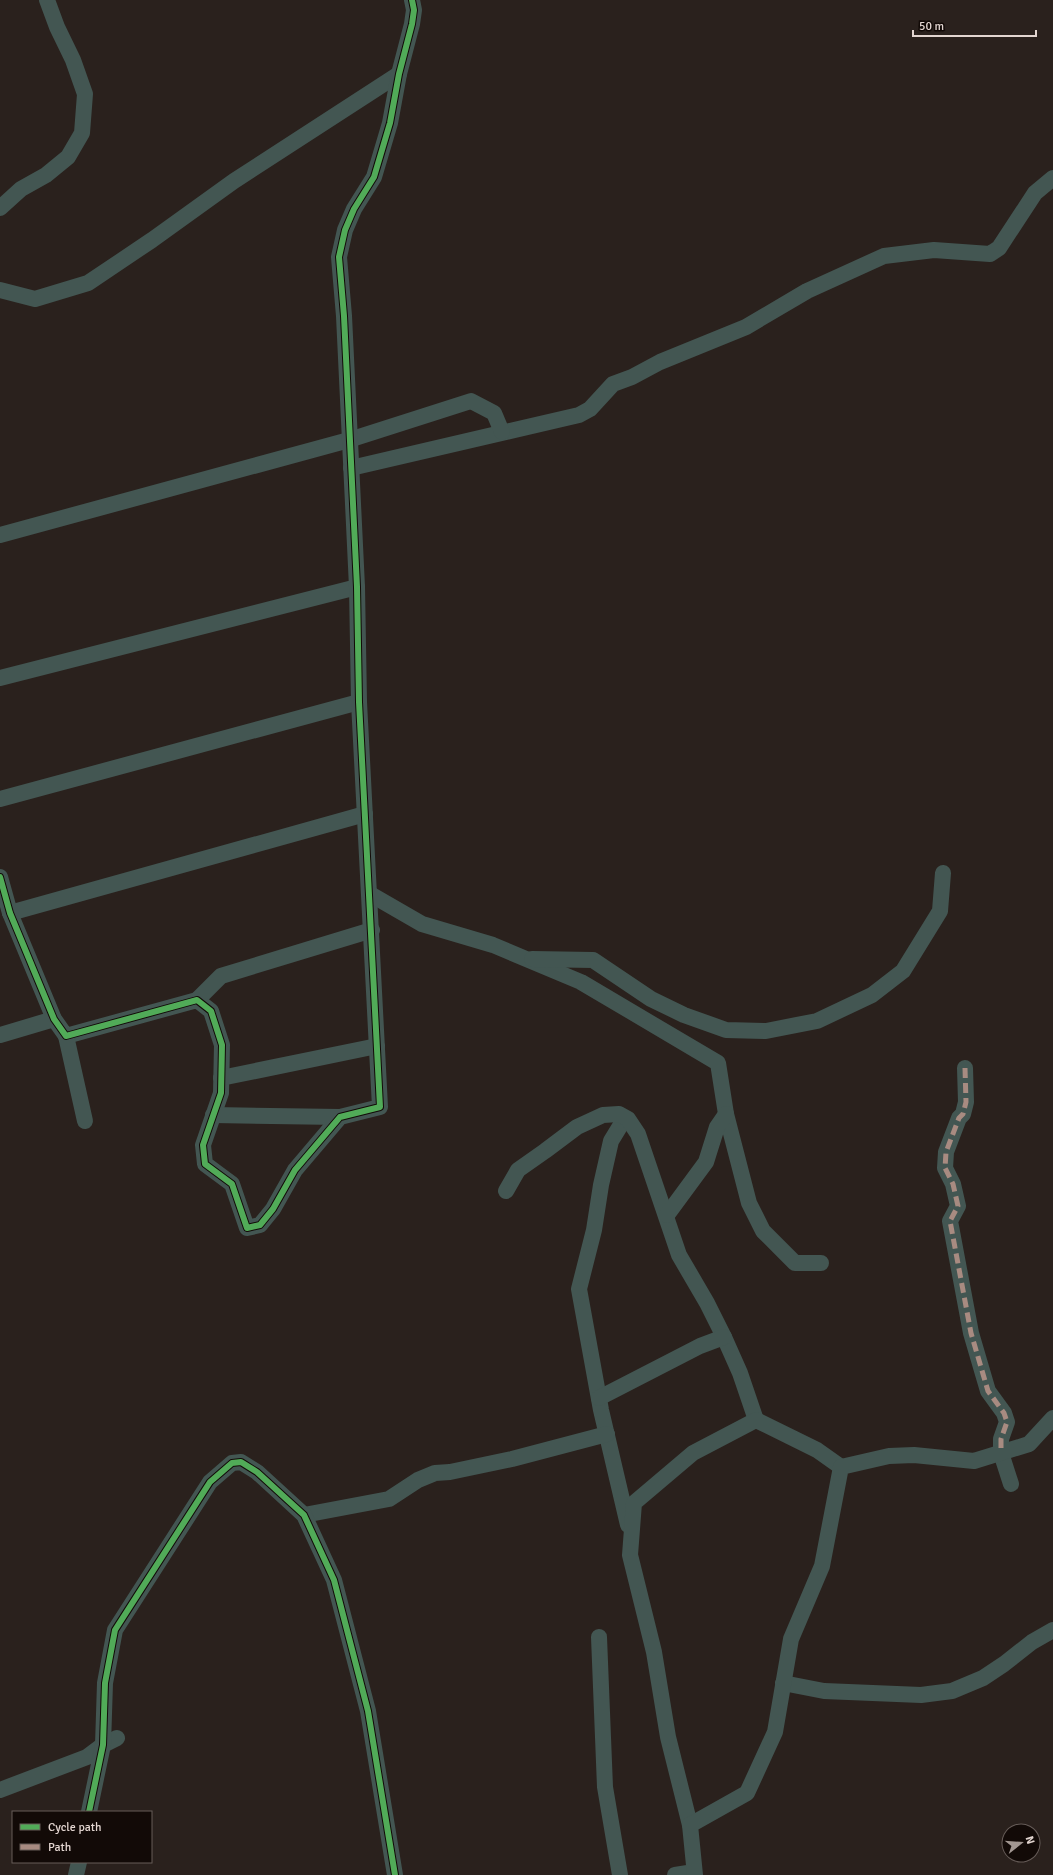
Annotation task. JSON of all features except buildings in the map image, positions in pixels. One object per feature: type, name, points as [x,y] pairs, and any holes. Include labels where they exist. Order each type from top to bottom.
[{"type":"street","points":[[0,208],[21,189],[46,175],[68,157],[82,133],[85,94],[73,60],[46,0]]},
{"type":"street","points":[[213,1115],[340,1117],[380,1107],[359,702],[357,587],[344,316],[339,257],[345,230],[354,209],[374,177],[390,123],[399,74],[412,24],[414,10],[412,0]]},
{"type":"street","points":[[0,290],[35,299],[88,283],[152,240],[234,181],[399,74]]},
{"type":"street","points":[[351,468],[579,415],[590,409],[613,384],[632,377],[660,362],[746,327],[807,291],[884,256],[934,250],[990,254],[999,248],[1035,193],[1053,178]]},
{"type":"street","points":[[0,535],[349,440],[471,401],[494,413],[502,432]]},
{"type":"street","points":[[0,678],[357,587]]},
{"type":"street","points":[[0,799],[359,702]]},
{"type":"street","points":[[10,913],[366,814]]},
{"type":"street","points":[[526,959],[593,960],[652,999],[684,1015],[726,1030],[766,1030],[817,1021],[872,995],[903,971],[940,911],[943,873]]},
{"type":"street","points":[[0,877],[10,913],[54,1019],[66,1036],[85,1121]]},
{"type":"street","points":[[370,894],[422,924],[493,945],[581,982],[718,1063],[726,1114],[749,1203],[763,1231],[795,1264],[821,1263]]},
{"type":"street","points":[[66,1036],[197,1000],[221,976],[372,930]]},
{"type":"street","points":[[197,1000],[211,1011],[222,1045],[221,1093],[203,1145],[205,1164],[232,1184],[247,1228],[260,1225],[273,1209],[295,1170],[340,1117]]},
{"type":"street","points":[[0,1035],[54,1019]]},
{"type":"street","points":[[221,1078],[377,1046]]},
{"type":"street","points":[[965,1068],[964,1114],[959,1118],[952,1132],[946,1152],[945,1168],[953,1184],[958,1206],[950,1221],[971,1333],[988,1392],[1004,1413],[1007,1422],[1001,1439],[1001,1453],[1011,1484]]},
{"type":"street","points":[[506,1191],[518,1170],[577,1127],[603,1114],[619,1114],[628,1119],[638,1134],[667,1215],[679,1255],[707,1302],[724,1336],[740,1373],[756,1420],[818,1450],[841,1467],[889,1456],[914,1456],[974,1461],[1029,1444],[1053,1418]]},
{"type":"street","points":[[667,1215],[706,1162],[717,1127],[726,1114]]},
{"type":"street","points":[[625,1118],[611,1141],[601,1185],[594,1230],[579,1289],[599,1398],[631,1540]]},
{"type":"street","points":[[599,1398],[700,1346],[724,1336]]},
{"type":"street","points":[[675,1875],[694,1873],[690,1825],[668,1737],[654,1652],[630,1555],[634,1503],[693,1453],[756,1420]]},
{"type":"street","points":[[304,1515],[389,1499],[418,1480],[435,1473],[450,1472],[512,1459],[607,1434]]},
{"type":"street","points":[[89,1811],[110,1742],[105,1683],[115,1630],[210,1482],[232,1463],[241,1462],[257,1472],[304,1515],[334,1580],[368,1711],[395,1875]]},
{"type":"street","points":[[690,1825],[747,1793],[775,1732],[791,1639],[822,1566],[841,1467]]},
{"type":"street","points":[[783,1683],[824,1691],[921,1695],[952,1691],[983,1678],[1032,1642],[1053,1630]]},
{"type":"street","points":[[599,1637],[605,1787],[620,1875]]},
{"type":"street","points":[[0,1790],[82,1760],[110,1742]]},
{"type":"street","points":[[76,1875],[79,1863]]},
{"type":"marked path","points":[[965,1068],[966,1102],[963,1114],[959,1118],[946,1152],[945,1168],[953,1184],[958,1206],[950,1221],[971,1333],[988,1391],[1004,1413],[1007,1422],[1001,1439],[1001,1453]]},
{"type":"cycle path","points":[[0,877],[10,913],[54,1019],[66,1036],[197,1000],[211,1011],[222,1045],[221,1093],[203,1145],[205,1164],[232,1184],[247,1228],[260,1225],[273,1209],[295,1170],[340,1117],[380,1107],[359,702],[357,587],[344,316],[339,257],[345,230],[354,209],[374,177],[390,123],[399,74],[412,24],[414,10],[412,0]]},
{"type":"cycle path","points":[[89,1811],[103,1745],[105,1683],[115,1630],[210,1482],[232,1463],[241,1462],[257,1472],[304,1515],[334,1580],[368,1711],[395,1875]]}]
